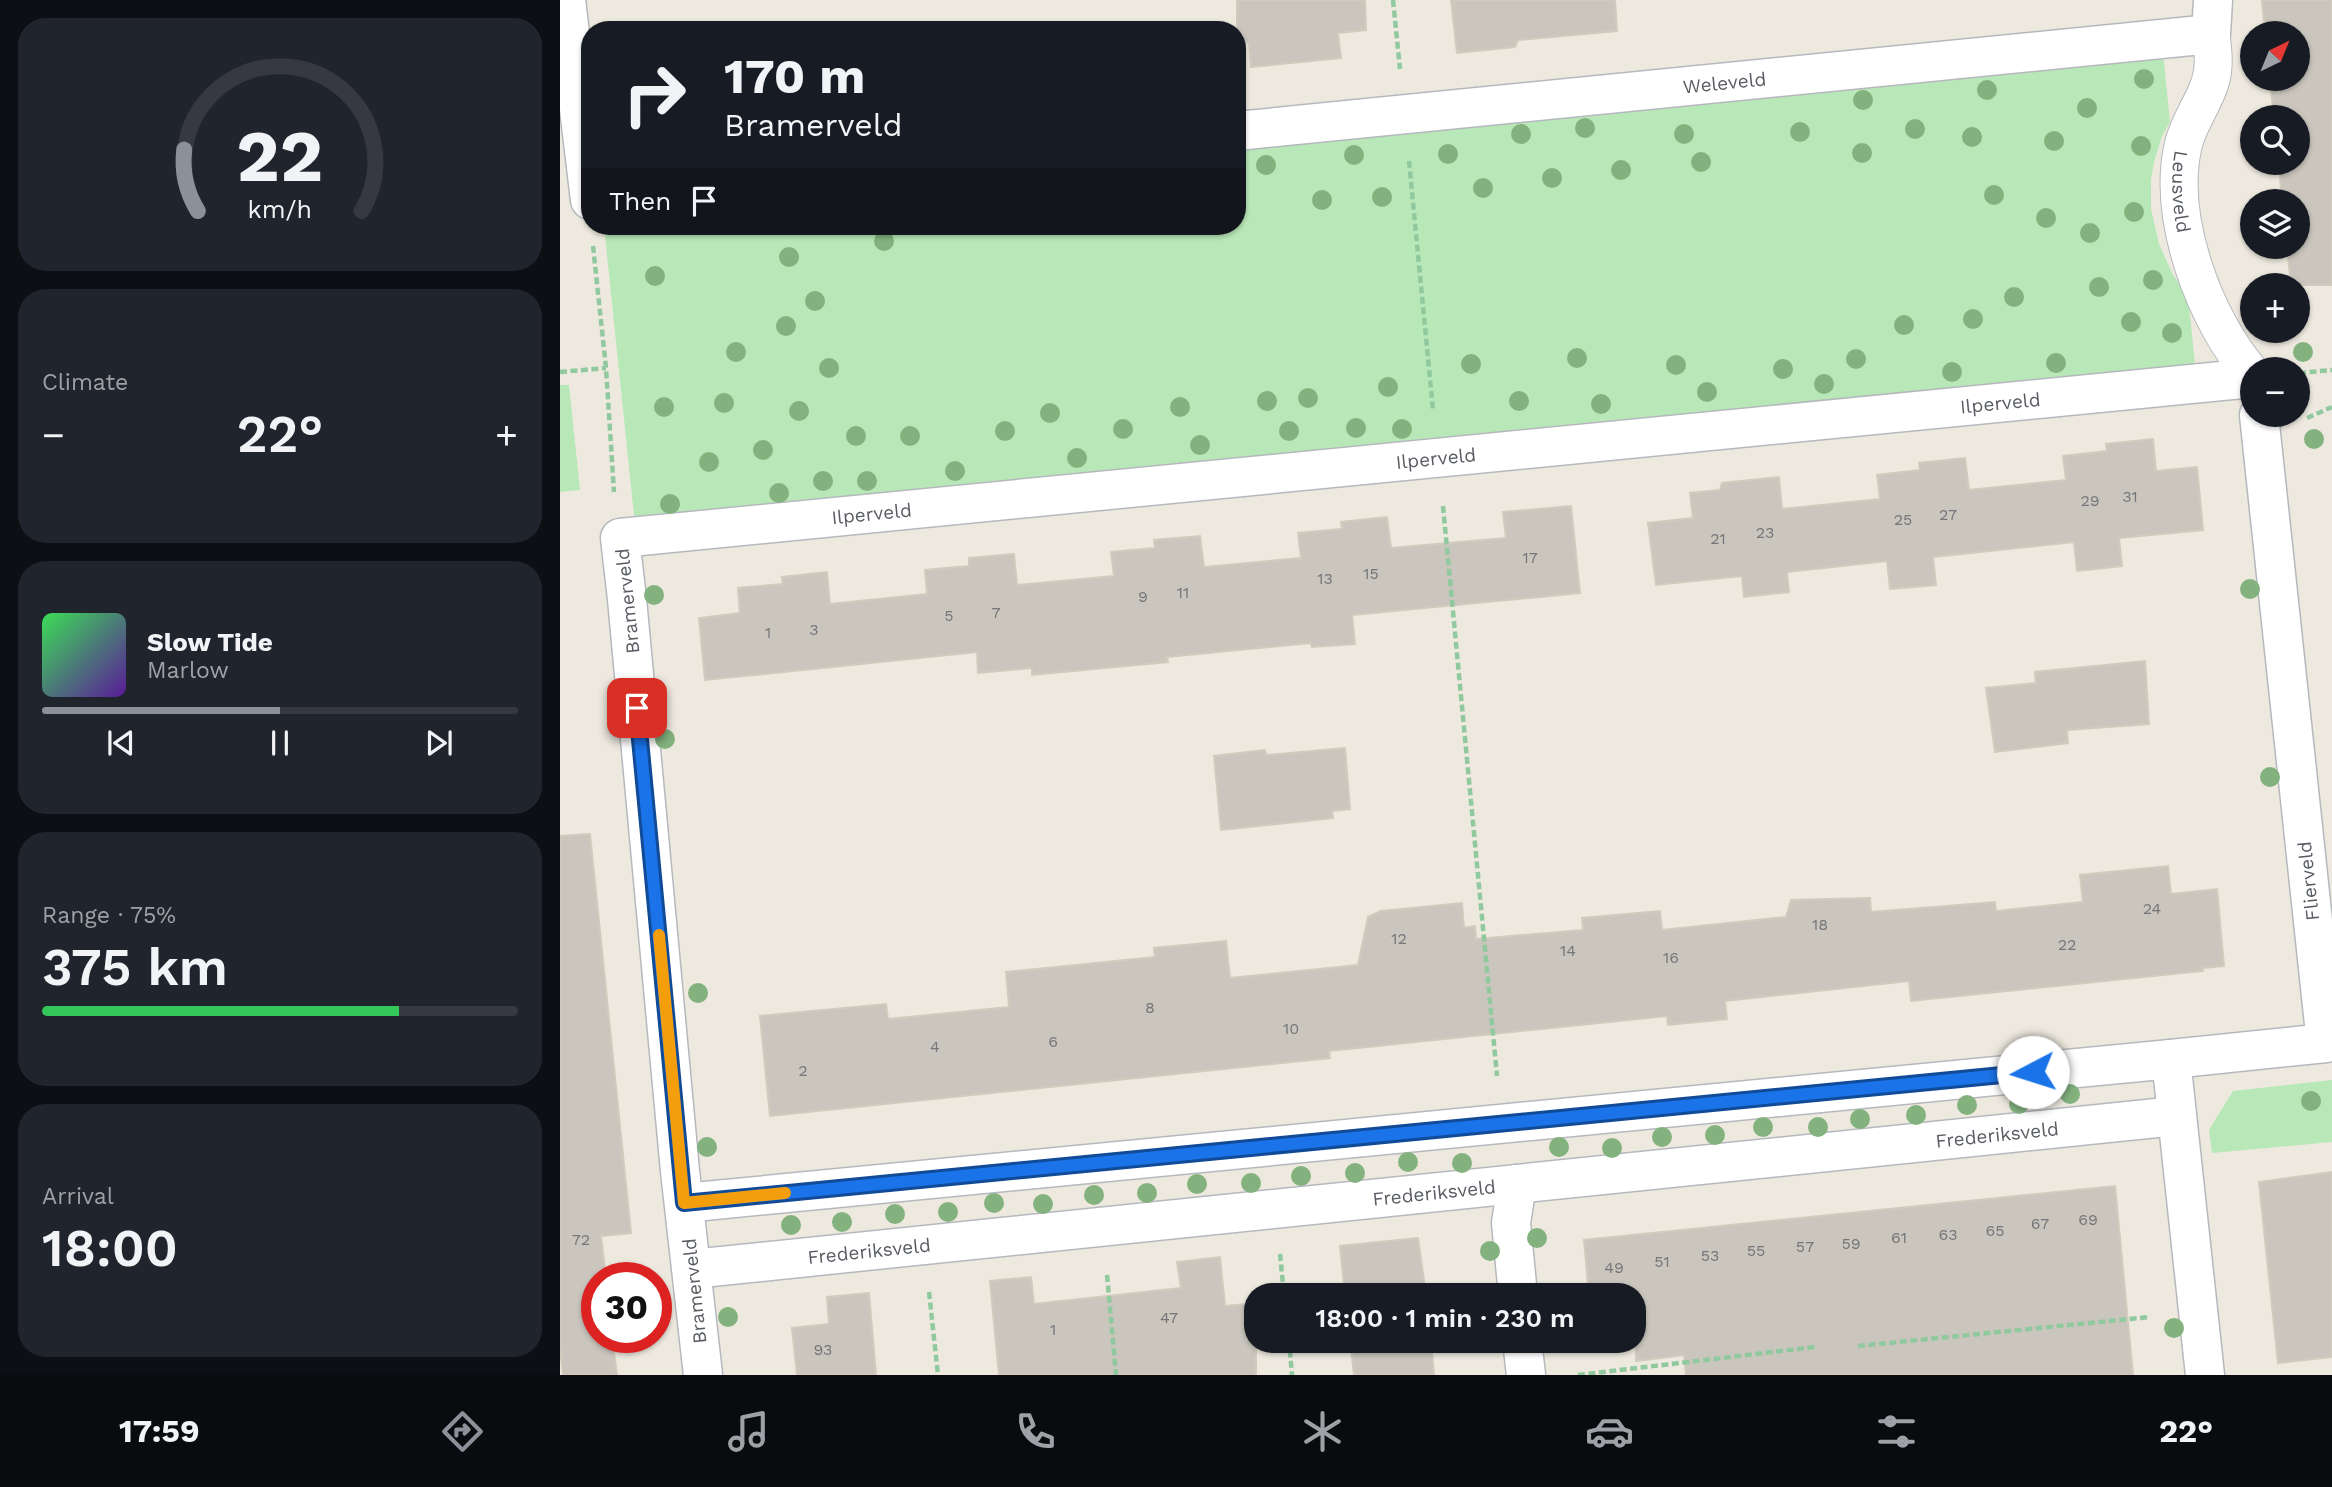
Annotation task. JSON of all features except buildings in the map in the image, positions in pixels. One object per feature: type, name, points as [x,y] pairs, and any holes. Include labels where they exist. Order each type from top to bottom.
[{"type":"street","points":[[566,0],[581,130]]},
{"type":"street","name":"Weleveld","points":[[1246,130],[2212,17]]},
{"type":"street","name":"Leusveld","points":[[2212,17],[2213,67],[2186,132],[2179,170],[2178,195],[2181,222],[2200,281],[2216,319],[2240,360]]},
{"type":"street","name":"Ilperveld","points":[[620,538],[2240,377]]},
{"type":"street","name":"Flierveld","points":[[2171,1059],[2326,1043],[2260,427]]},
{"type":"street","name":"Bramerveld","points":[[620,538],[703,1375]]},
{"type":"street","points":[[684,1203],[2171,1059],[2205,1375]]},
{"type":"street","name":"Frederiksveld","points":[[692,1269],[2176,1116]]},
{"type":"street","points":[[1517,1184],[1511,1223],[1517,1283]]},
{"type":"street","points":[[1523,1353],[1526,1375]]},
{"type":"path","points":[[1393,0],[1498,1092],[1509,1122]]},
{"type":"path","points":[[593,239],[606,368],[616,526],[620,538]]},
{"type":"path","points":[[560,372],[606,368]]},
{"type":"path","points":[[2310,372],[2332,370]]},
{"type":"path","points":[[2310,417],[2332,407]]},
{"type":"path","points":[[1097,1226],[1105,1262],[1116,1375]]},
{"type":"path","points":[[926,1246],[938,1375]]},
{"type":"path","points":[[1858,1346],[2198,1312]]},
{"type":"path","points":[[1578,1375],[1815,1347]]},
{"type":"path","points":[[1290,1353],[1292,1375]]},
{"type":"green space","points":[[2163,53],[2170,122],[2162,136],[2154,162],[2151,209],[2159,244],[2173,275],[2188,295],[2195,365],[635,525],[605,235],[1246,235],[1246,142]]},
{"type":"green space","points":[[560,385],[569,385],[580,490],[560,492]]},
{"type":"green space","points":[[2332,1080],[2332,1142],[2212,1153],[2209,1130],[2233,1091]]},
{"type":"slow traffic","points":[[659,935],[684,1203],[785,1193]]},
{"type":"route","points":[[637,708],[684,1203],[2033,1072]]}]
